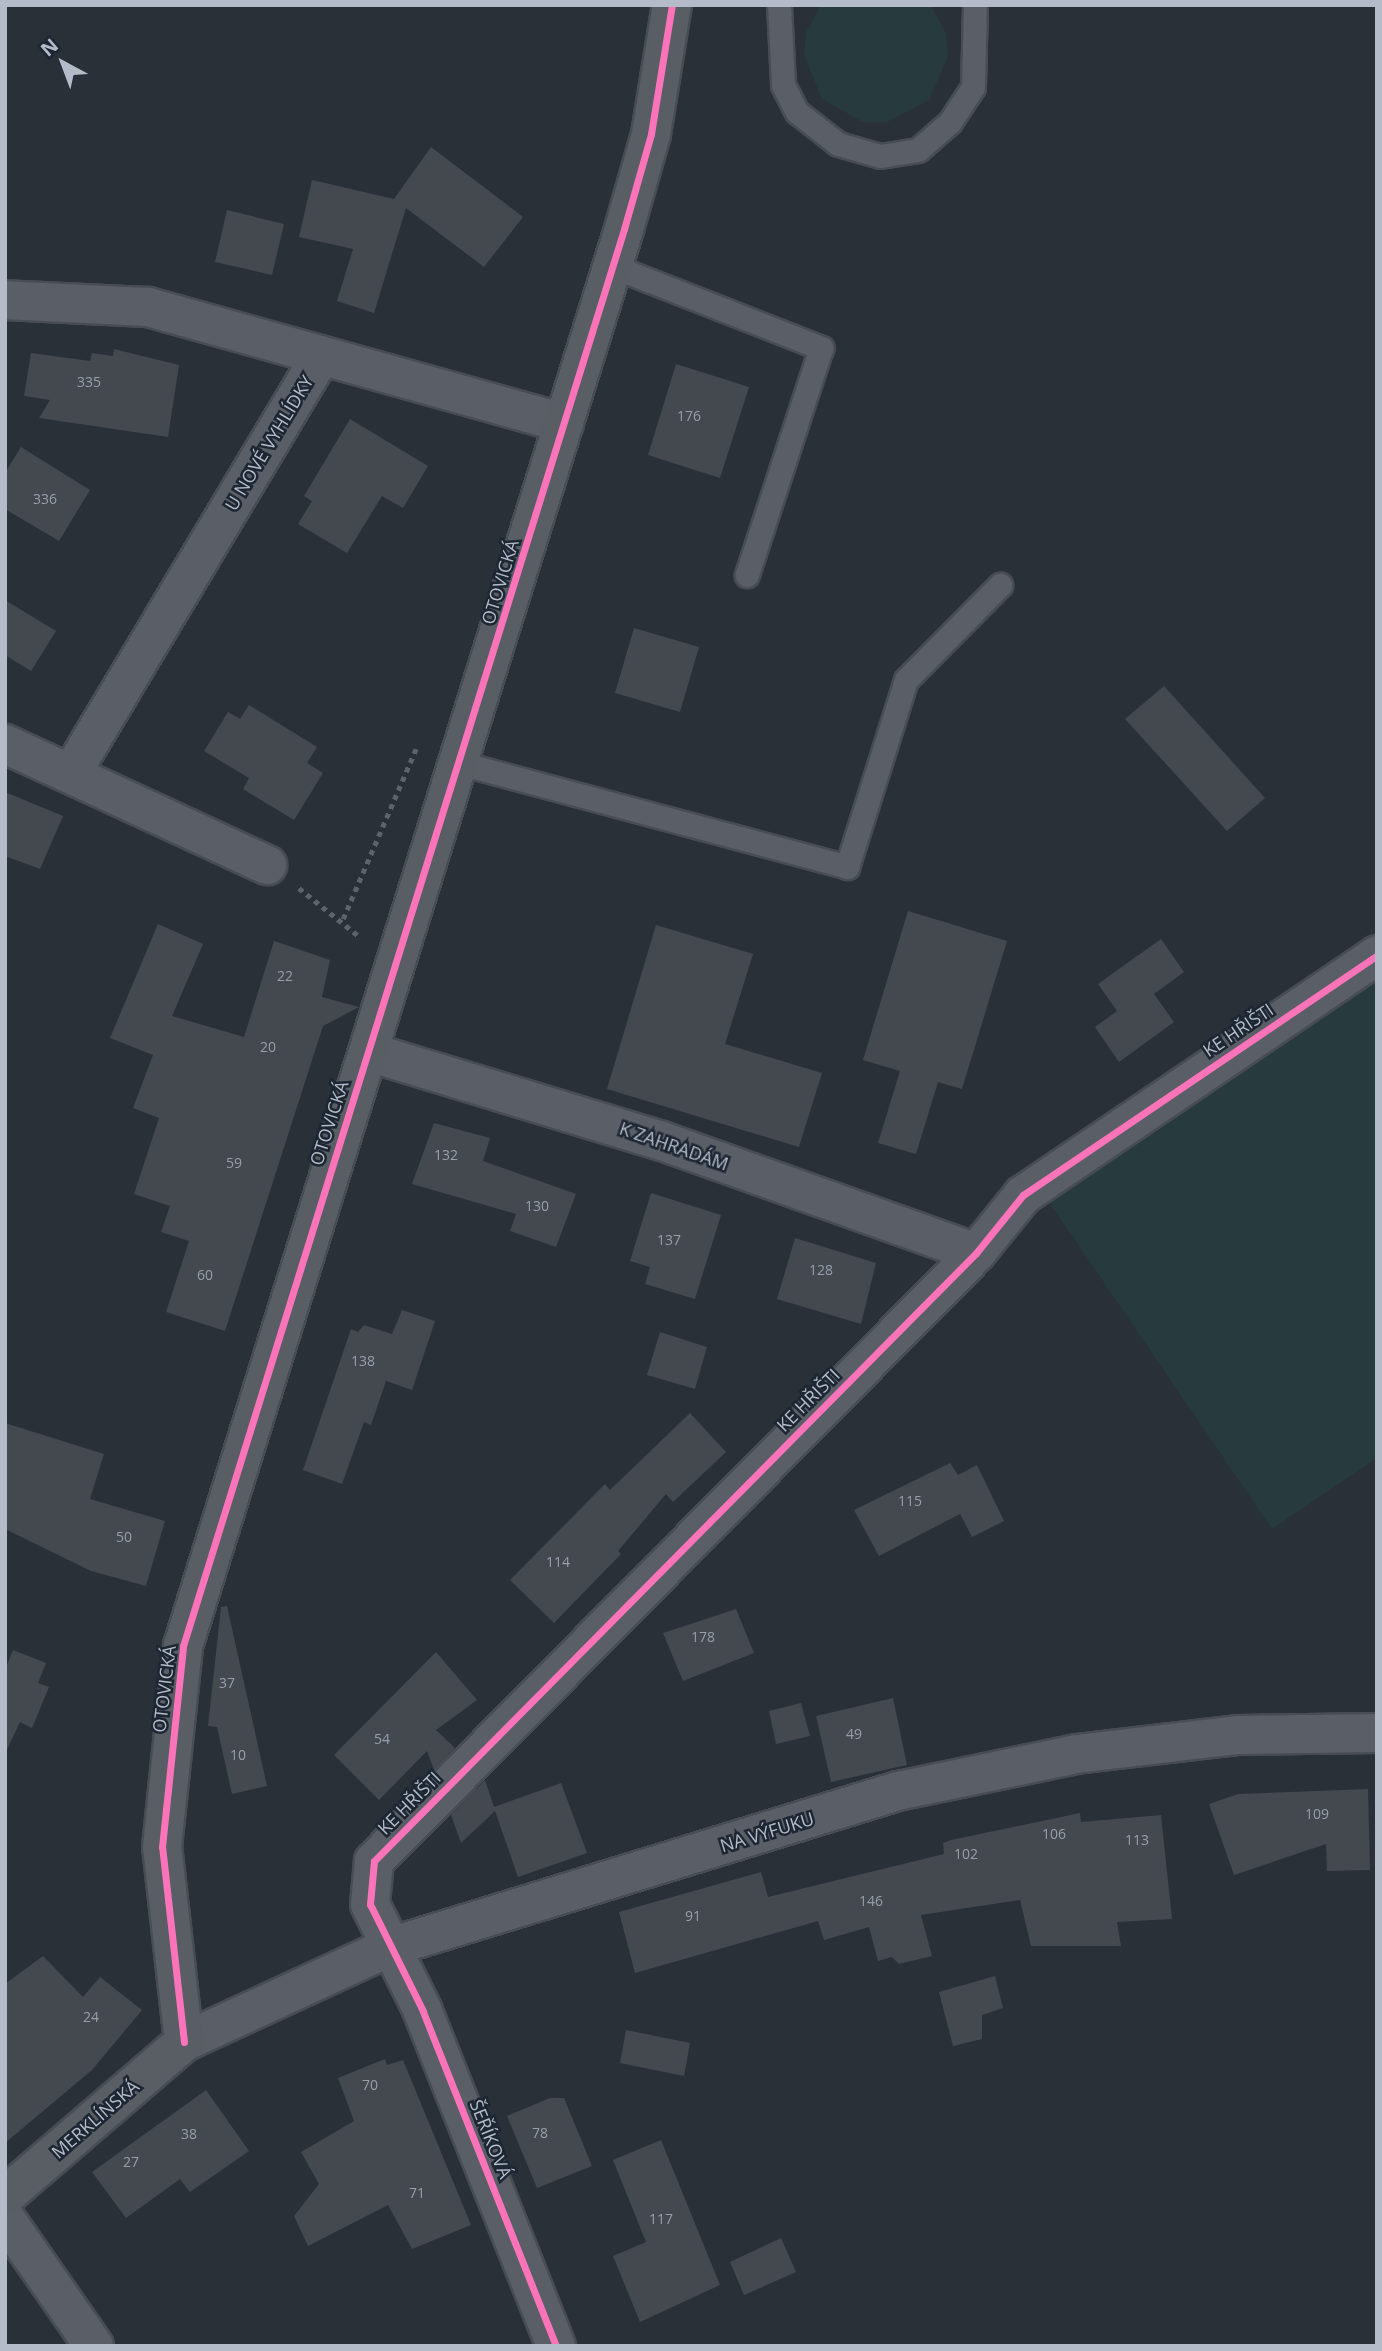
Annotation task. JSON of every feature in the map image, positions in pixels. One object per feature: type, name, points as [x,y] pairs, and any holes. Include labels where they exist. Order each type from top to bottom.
[{"type":"street","name":"OTOVICKÁ","points":[[184,2042],[162,1847],[183,1646],[624,229],[650,134],[672,5]]},
{"type":"street","name":"U NOVÉ VYHLÍDKY","points":[[5,300],[148,307],[321,356],[72,772]]},
{"type":"street","points":[[321,356],[564,423]]},
{"type":"street","points":[[5,744],[72,772],[267,865]]},
{"type":"street","name":"KE HŘIŠTI","points":[[390,1947],[370,1904],[374,1861],[976,1253],[1023,1195],[1377,955]]},
{"type":"street","name":"K ZAHRADÁM","points":[[369,1052],[662,1141],[976,1253]]},
{"type":"street","name":"NA VÝFUKU","points":[[184,2042],[390,1947],[912,1788],[1076,1754],[1237,1735],[1377,1733]]},
{"type":"street","name":"ŠEŘÍKOVÁ","points":[[390,1947],[423,2011],[556,2346]]},
{"type":"street","name":"MERKLÍNSKÁ","points":[[5,2196],[184,2042]]},
{"type":"street","points":[[5,2218],[94,2346]]},
{"type":"lane","points":[[779,5],[776,25],[783,85],[797,113],[838,144],[880,156],[918,150],[950,122],[973,87],[975,5]]},
{"type":"lane","points":[[612,266],[821,348],[747,575]]},
{"type":"lane","points":[[460,763],[847,867],[905,680],[1000,585]]},
{"type":"path","points":[[267,865],[343,919]]},
{"type":"green space","points":[[821,5],[931,5],[946,34],[948,57],[929,100],[887,122],[863,122],[822,99],[804,55],[806,32]]},
{"type":"green space","points":[[1377,979],[1377,1458],[1272,1529],[1049,1202]]},
{"type":"building","points":[[431,147],[523,217],[484,267],[406,208],[374,313],[337,301],[353,249],[299,237],[312,180],[394,199]]},
{"type":"building","points":[[227,210],[284,224],[272,275],[215,262]]},
{"type":"building","points":[[114,349],[179,365],[168,437],[39,418],[50,400],[24,396],[31,353],[90,361],[92,353],[113,356]]},
{"type":"building","points":[[676,364],[749,387],[720,478],[648,455]]},
{"type":"building","points":[[350,419],[428,466],[403,508],[382,496],[347,553],[298,524],[312,501],[304,496]]},
{"type":"building","points":[[21,447],[90,490],[59,541],[5,509],[5,473]]},
{"type":"building","points":[[5,600],[56,631],[31,671],[5,655]]},
{"type":"building","points":[[634,628],[699,647],[680,712],[615,693]]},
{"type":"building","points":[[1164,686],[1265,798],[1227,831],[1125,719]]},
{"type":"building","points":[[249,705],[317,747],[307,763],[323,773],[294,820],[243,789],[249,778],[204,751],[228,712],[240,719]]},
{"type":"building","points":[[5,792],[63,816],[40,869],[5,856]]},
{"type":"building","points":[[908,911],[1007,941],[962,1089],[938,1082],[916,1154],[878,1143],[900,1071],[863,1060]]},
{"type":"building","points":[[158,924],[203,944],[172,1016],[244,1037],[274,941],[330,960],[322,997],[359,1007],[323,1026],[225,1331],[166,1312],[189,1241],[161,1232],[170,1206],[134,1194],[159,1118],[133,1108],[153,1055],[110,1038]]},
{"type":"building","points":[[656,925],[753,954],[725,1044],[822,1073],[799,1147],[607,1089]]},
{"type":"building","points":[[1161,939],[1184,972],[1154,994],[1174,1022],[1119,1062],[1095,1027],[1117,1011],[1098,984]]},
{"type":"building","points":[[434,1123],[490,1138],[483,1161],[576,1194],[556,1247],[510,1231],[516,1214],[412,1184]]},
{"type":"building","points":[[651,1193],[721,1215],[695,1299],[645,1284],[650,1267],[630,1261]]},
{"type":"building","points":[[795,1238],[876,1263],[861,1324],[777,1299]]},
{"type":"building","points":[[402,1310],[435,1321],[412,1390],[386,1381],[371,1425],[364,1422],[342,1484],[303,1470],[351,1329],[358,1332],[364,1325],[392,1334]]},
{"type":"building","points":[[660,1332],[707,1347],[695,1389],[647,1375]]},
{"type":"building","points":[[690,1413],[726,1452],[673,1502],[666,1494],[618,1551],[621,1554],[554,1623],[510,1580],[605,1484],[610,1490]]},
{"type":"building","points":[[5,1423],[104,1454],[90,1499],[165,1521],[146,1586],[91,1571],[5,1529]]},
{"type":"building","points":[[950,1463],[958,1475],[977,1465],[1004,1521],[972,1537],[960,1514],[879,1556],[854,1510]]},
{"type":"building","points":[[227,1606],[267,1786],[232,1794],[217,1727],[208,1726],[221,1607]]},
{"type":"building","points":[[736,1609],[754,1653],[683,1681],[663,1633]]},
{"type":"building","points":[[13,1650],[46,1663],[38,1683],[49,1687],[32,1728],[20,1722],[5,1754],[5,1670]]},
{"type":"building","points":[[436,1652],[477,1700],[436,1730],[455,1748],[434,1770],[427,1751],[379,1800],[334,1755]]},
{"type":"building","points":[[893,1698],[907,1765],[831,1782],[816,1716]]},
{"type":"building","points":[[801,1703],[810,1736],[776,1744],[769,1711]]},
{"type":"building","points":[[485,1780],[494,1807],[561,1783],[587,1853],[518,1877],[495,1811],[461,1843],[451,1815]]},
{"type":"building","points":[[1368,1789],[1370,1870],[1327,1871],[1326,1844],[1234,1875],[1209,1804],[1238,1794]]},
{"type":"building","points":[[1080,1813],[1081,1822],[1161,1815],[1172,1919],[1117,1922],[1121,1946],[1031,1946],[1020,1900],[921,1915],[932,1956],[899,1964],[892,1957],[878,1961],[869,1927],[824,1940],[818,1921],[635,1973],[619,1912],[761,1872],[768,1897],[944,1854],[943,1843],[951,1840]]},
{"type":"building","points":[[43,1956],[83,1997],[100,1977],[142,2010],[92,2070],[5,2143],[5,1984]]},
{"type":"building","points":[[995,1976],[1003,2008],[982,2015],[982,2039],[953,2046],[939,1992]]},
{"type":"building","points":[[626,2030],[690,2043],[684,2076],[620,2063]]},
{"type":"building","points":[[385,2059],[387,2065],[403,2060],[471,2225],[412,2249],[388,2205],[308,2246],[294,2216],[319,2184],[301,2152],[354,2121],[338,2078]]},
{"type":"building","points":[[206,2090],[249,2151],[190,2192],[180,2179],[126,2218],[92,2172]]},
{"type":"building","points":[[550,2098],[564,2098],[592,2166],[537,2188],[507,2116]]},
{"type":"building","points":[[661,2140],[720,2285],[640,2322],[613,2256],[646,2242],[613,2160]]},
{"type":"building","points":[[781,2238],[796,2272],[744,2295],[730,2262]]},
{"type":"cycle path","points":[[184,2042],[162,1847],[183,1646],[624,229],[651,134],[672,5]]},
{"type":"cycle path","points":[[556,2346],[423,2011],[370,1904],[374,1861],[976,1253],[1023,1195],[1377,955]]}]
